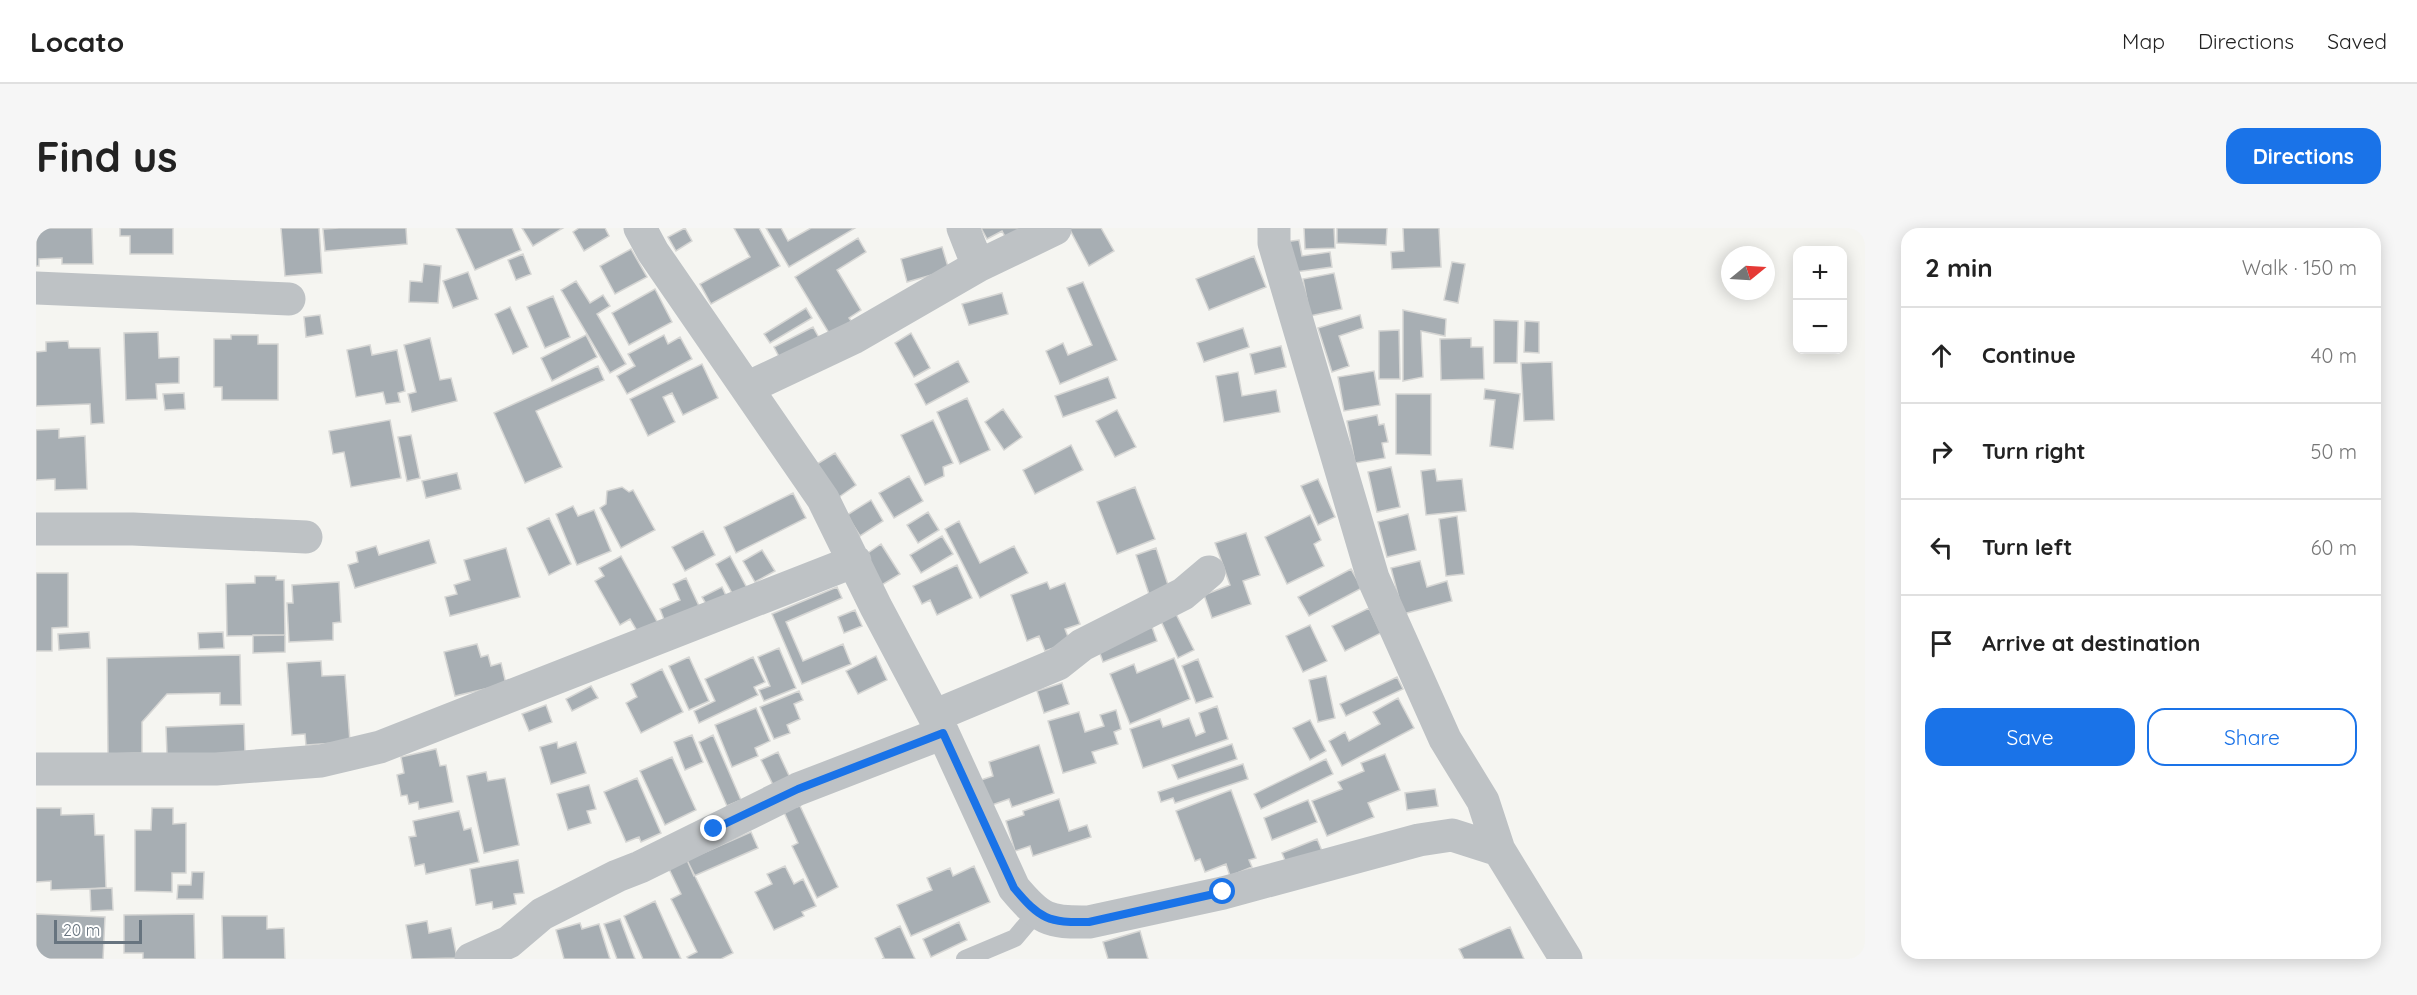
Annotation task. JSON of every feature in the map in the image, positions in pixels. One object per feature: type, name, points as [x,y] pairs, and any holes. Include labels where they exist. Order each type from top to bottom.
[{"type":"street","points":[[640,228],[653,252],[824,499],[876,607],[939,724],[1014,888],[1044,918],[1067,923],[1089,922],[1223,892],[1363,854],[1452,835],[1499,850]]},
{"type":"street","points":[[963,228],[978,266]]},
{"type":"street","points":[[1274,228],[1274,243],[1373,578],[1445,739],[1483,801],[1499,850],[1566,959]]},
{"type":"street","points":[[747,388],[855,337],[978,266],[1055,229]]},
{"type":"street","points":[[36,288],[289,298]]},
{"type":"street","points":[[36,530],[133,529],[306,537]]},
{"type":"street","points":[[36,769],[216,769],[321,760],[380,747],[855,561]]},
{"type":"street","points":[[471,959],[509,942],[542,914],[617,876],[939,724],[1058,664],[1082,645],[1183,594],[1209,572]]},
{"type":"street","points":[[1452,835],[1483,801]]},
{"type":"lane","points":[[965,959],[1015,938],[1037,912]]},
{"type":"building","points":[[36,228],[92,228],[93,264],[62,264],[62,258],[39,259],[39,266],[36,266]]},
{"type":"building","points":[[120,228],[173,228],[173,254],[130,254],[130,236],[120,236]]},
{"type":"building","points":[[281,228],[319,228],[322,273],[285,276]]},
{"type":"building","points":[[406,228],[407,244],[325,251],[323,229]]},
{"type":"building","points":[[456,228],[512,228],[521,250],[475,270]]},
{"type":"building","points":[[522,228],[563,228],[533,246]]},
{"type":"building","points":[[579,228],[605,228],[609,236],[584,251],[573,232]]},
{"type":"building","points":[[685,228],[692,241],[676,251],[668,237]]},
{"type":"building","points":[[734,228],[759,228],[780,266],[711,304],[700,284],[750,257]]},
{"type":"building","points":[[766,228],[781,228],[788,241],[811,228],[855,228],[789,267]]},
{"type":"building","points":[[981,228],[1030,228],[1008,242],[1002,231],[987,239]]},
{"type":"building","points":[[1069,228],[1101,228],[1114,251],[1089,266]]},
{"type":"building","points":[[1304,228],[1334,228],[1335,248],[1305,249]]},
{"type":"building","points":[[1337,228],[1387,228],[1386,245],[1337,243]]},
{"type":"building","points":[[1403,228],[1439,228],[1441,267],[1392,269],[1391,252],[1404,251]]},
{"type":"building","points":[[858,238],[866,252],[837,270],[861,310],[849,318],[854,325],[832,338],[795,277]]},
{"type":"building","points":[[1299,240],[1302,256],[1330,252],[1332,267],[1288,273],[1284,242]]},
{"type":"building","points":[[942,247],[949,270],[907,282],[901,259]]},
{"type":"building","points":[[631,249],[647,277],[615,294],[600,266]]},
{"type":"building","points":[[523,254],[531,274],[516,280],[508,260]]},
{"type":"building","points":[[1254,256],[1266,287],[1209,310],[1196,279]]},
{"type":"building","points":[[1452,262],[1465,264],[1458,303],[1444,300]]},
{"type":"building","points":[[424,264],[441,266],[438,303],[409,302],[410,281],[422,282]]},
{"type":"building","points":[[468,272],[478,299],[453,308],[443,281]]},
{"type":"building","points":[[1334,273],[1342,309],[1310,316],[1303,279]]},
{"type":"building","points":[[576,281],[590,303],[603,295],[610,306],[597,314],[626,364],[610,373],[561,290]]},
{"type":"building","points":[[1083,282],[1117,360],[1060,384],[1046,351],[1063,343],[1068,355],[1092,345],[1067,288]]},
{"type":"building","points":[[655,289],[672,322],[629,345],[612,313]]},
{"type":"building","points":[[1002,293],[1008,314],[969,325],[962,304]]},
{"type":"building","points":[[553,296],[570,337],[545,348],[527,307]]},
{"type":"building","points":[[510,307],[528,347],[513,354],[495,314]]},
{"type":"building","points":[[806,308],[812,318],[770,343],[764,334]]},
{"type":"building","points":[[1403,310],[1446,319],[1445,336],[1421,331],[1423,377],[1403,381]]},
{"type":"building","points":[[320,315],[323,334],[306,337],[304,317]]},
{"type":"building","points":[[1360,315],[1363,328],[1339,336],[1349,366],[1332,372],[1318,328]]},
{"type":"building","points":[[1494,320],[1518,321],[1517,363],[1494,363]]},
{"type":"building","points":[[1525,321],[1539,322],[1539,353],[1524,352]]},
{"type":"building","points":[[813,327],[823,345],[784,366],[774,347]]},
{"type":"building","points":[[1243,328],[1249,347],[1204,362],[1197,343]]},
{"type":"building","points":[[1399,330],[1400,379],[1379,379],[1379,331]]},
{"type":"building","points":[[158,332],[159,358],[179,357],[179,383],[156,384],[157,399],[126,400],[124,333]]},
{"type":"building","points":[[911,333],[930,368],[914,377],[895,343]]},
{"type":"building","points":[[231,335],[258,335],[258,344],[278,344],[278,400],[222,400],[222,387],[214,387],[214,339],[231,339]]},
{"type":"building","points":[[586,335],[597,357],[552,381],[541,358]]},
{"type":"building","points":[[664,335],[668,344],[680,337],[692,359],[627,394],[617,376],[635,366],[628,354]]},
{"type":"building","points":[[430,338],[440,380],[451,378],[457,401],[412,412],[408,394],[416,392],[404,345]]},
{"type":"building","points":[[1471,338],[1471,347],[1483,347],[1484,379],[1441,380],[1440,339]]},
{"type":"building","points":[[68,341],[69,348],[100,348],[104,423],[91,424],[90,404],[36,406],[36,352],[46,351],[46,342]]},
{"type":"building","points":[[370,345],[372,355],[397,350],[405,391],[398,393],[400,402],[386,404],[383,392],[356,397],[347,350]]},
{"type":"building","points":[[1281,346],[1286,367],[1255,374],[1250,354]]},
{"type":"building","points":[[958,361],[969,382],[926,405],[915,384]]},
{"type":"building","points":[[1552,362],[1554,420],[1524,421],[1521,363]]},
{"type":"building","points":[[702,364],[718,398],[683,415],[672,393],[663,397],[675,422],[648,436],[630,399]]},
{"type":"building","points":[[598,366],[604,380],[536,411],[562,467],[525,483],[494,413]]},
{"type":"building","points":[[1374,371],[1380,405],[1344,411],[1338,377]]},
{"type":"building","points":[[1238,372],[1242,396],[1276,390],[1280,412],[1224,422],[1216,376]]},
{"type":"building","points":[[1108,377],[1116,398],[1063,417],[1055,396]]},
{"type":"building","points":[[1485,389],[1520,394],[1513,449],[1490,446],[1495,400],[1484,399]]},
{"type":"building","points":[[184,393],[185,409],[165,410],[163,394]]},
{"type":"building","points":[[1396,394],[1431,394],[1431,455],[1396,454]]},
{"type":"building","points":[[967,398],[990,450],[960,464],[937,412]]},
{"type":"building","points":[[1003,409],[1022,437],[1004,450],[985,422]]},
{"type":"building","points":[[1117,410],[1136,447],[1115,457],[1096,421]]},
{"type":"building","points":[[1377,415],[1379,425],[1384,424],[1388,442],[1382,443],[1385,458],[1355,463],[1347,421]]},
{"type":"building","points":[[390,420],[401,478],[351,487],[344,452],[333,454],[329,431]]},
{"type":"building","points":[[933,420],[953,463],[943,467],[944,476],[925,485],[901,435]]},
{"type":"building","points":[[59,429],[59,438],[85,436],[87,489],[55,490],[55,479],[36,480],[36,430]]},
{"type":"building","points":[[411,435],[420,478],[407,481],[398,437]]},
{"type":"building","points":[[1071,445],[1083,470],[1035,494],[1023,470]]},
{"type":"building","points":[[835,453],[856,485],[839,497],[817,464]]},
{"type":"building","points":[[1391,467],[1400,507],[1377,512],[1368,472]]},
{"type":"building","points":[[1435,469],[1437,481],[1462,479],[1466,511],[1426,515],[1421,471]]},
{"type":"building","points":[[457,473],[461,489],[426,498],[422,481]]},
{"type":"building","points":[[909,476],[923,501],[894,518],[879,493]]},
{"type":"building","points":[[1318,479],[1335,517],[1318,525],[1301,486]]},
{"type":"building","points":[[622,487],[629,492],[633,490],[655,530],[621,548],[600,508],[606,504],[607,491]]},
{"type":"building","points":[[1135,487],[1155,539],[1117,554],[1097,502]]},
{"type":"building","points":[[793,493],[806,518],[736,553],[724,527]]},
{"type":"building","points":[[871,500],[883,521],[860,536],[847,515]]},
{"type":"building","points":[[573,506],[578,516],[594,510],[611,551],[577,565],[556,514]]},
{"type":"building","points":[[928,512],[939,530],[918,543],[907,525]]},
{"type":"building","points":[[1408,514],[1416,550],[1387,557],[1378,522]]},
{"type":"building","points":[[1310,515],[1321,540],[1314,544],[1324,566],[1287,584],[1265,537]]},
{"type":"building","points":[[1457,516],[1464,574],[1446,576],[1439,519]]},
{"type":"building","points":[[549,518],[571,564],[549,575],[527,528]]},
{"type":"building","points":[[959,521],[980,563],[1014,546],[1028,573],[980,598],[945,529]]},
{"type":"building","points":[[703,531],[715,555],[685,571],[672,547]]},
{"type":"building","points":[[1246,533],[1260,575],[1243,581],[1251,604],[1212,618],[1204,595],[1230,585],[1215,543]]},
{"type":"building","points":[[942,536],[953,554],[921,573],[910,555]]},
{"type":"building","points":[[429,540],[436,563],[355,588],[348,565],[358,562],[356,552],[376,546],[379,555]]},
{"type":"building","points":[[881,544],[900,574],[880,586],[862,557]]},
{"type":"building","points":[[506,548],[520,597],[450,616],[445,597],[457,594],[454,585],[470,580],[464,560]]},
{"type":"building","points":[[1156,548],[1171,594],[1151,600],[1136,555]]},
{"type":"building","points":[[762,550],[775,571],[755,582],[743,561]]},
{"type":"building","points":[[621,556],[659,625],[640,636],[630,619],[620,625],[595,581],[604,576],[599,568]]},
{"type":"building","points":[[730,556],[747,588],[733,595],[716,564]]},
{"type":"building","points":[[1420,561],[1427,587],[1447,581],[1452,601],[1403,614],[1391,568]]},
{"type":"building","points":[[957,565],[972,598],[937,615],[930,600],[922,604],[913,586]]},
{"type":"building","points":[[1351,569],[1362,588],[1309,616],[1298,597]]},
{"type":"building","points":[[36,573],[68,573],[68,627],[52,628],[52,651],[36,651]]},
{"type":"building","points":[[255,576],[276,576],[276,580],[284,580],[285,635],[227,636],[226,584],[255,583]]},
{"type":"building","points":[[686,578],[699,606],[665,622],[660,609],[680,600],[673,584]]},
{"type":"building","points":[[339,582],[341,622],[333,623],[333,640],[289,642],[287,603],[293,603],[292,585]]},
{"type":"building","points":[[1047,582],[1050,589],[1065,583],[1080,624],[1065,629],[1070,642],[1045,651],[1039,636],[1027,641],[1011,595]]},
{"type":"building","points":[[722,587],[728,600],[709,609],[702,597]]},
{"type":"building","points":[[837,587],[842,598],[786,622],[803,661],[843,644],[851,664],[802,684],[772,614]]},
{"type":"building","points":[[1369,608],[1381,633],[1345,651],[1332,626]]},
{"type":"building","points":[[855,610],[862,626],[844,633],[838,617]]},
{"type":"building","points":[[1176,614],[1194,650],[1178,658],[1161,621]]},
{"type":"building","points":[[1310,625],[1327,661],[1303,672],[1286,636]]},
{"type":"building","points":[[1152,627],[1157,641],[1103,662],[1098,648]]},
{"type":"building","points":[[89,632],[90,648],[59,650],[58,634]]},
{"type":"building","points":[[223,632],[224,648],[199,649],[198,633]]},
{"type":"building","points":[[253,635],[285,635],[285,652],[253,653]]},
{"type":"building","points":[[477,644],[481,657],[488,655],[491,666],[501,663],[506,684],[455,696],[444,652]]},
{"type":"building","points":[[779,648],[796,688],[764,701],[759,690],[770,686],[758,657]]},
{"type":"building","points":[[240,655],[241,705],[220,705],[220,693],[167,694],[142,722],[142,753],[108,754],[107,658]]},
{"type":"building","points":[[876,656],[887,680],[858,694],[846,671]]},
{"type":"building","points":[[689,657],[709,701],[689,710],[669,666]]},
{"type":"building","points":[[753,657],[765,682],[754,687],[758,695],[699,723],[694,711],[715,701],[705,679]]},
{"type":"building","points":[[1174,658],[1190,699],[1130,724],[1110,674],[1134,664],[1137,673]]},
{"type":"building","points":[[1198,659],[1213,697],[1196,703],[1182,666]]},
{"type":"building","points":[[321,661],[322,676],[345,675],[350,742],[306,745],[305,734],[292,735],[287,663]]},
{"type":"building","points":[[662,669],[683,712],[641,733],[626,703],[637,697],[631,684]]},
{"type":"building","points":[[1326,676],[1335,718],[1318,722],[1309,680]]},
{"type":"building","points":[[1397,677],[1403,689],[1346,716],[1340,704]]},
{"type":"building","points":[[1062,683],[1069,704],[1044,713],[1037,691]]},
{"type":"building","points":[[591,686],[598,698],[572,711],[566,699]]},
{"type":"building","points":[[799,691],[803,700],[794,704],[800,719],[787,725],[790,733],[774,739],[760,707]]},
{"type":"building","points":[[1398,698],[1414,728],[1342,766],[1329,741],[1345,732],[1349,741],[1380,724],[1373,712]]},
{"type":"building","points":[[546,705],[552,722],[529,731],[522,714]]},
{"type":"building","points":[[1217,706],[1228,739],[1143,768],[1130,729],[1160,719],[1163,727],[1189,718],[1196,736],[1205,732],[1199,713]]},
{"type":"building","points":[[756,708],[770,741],[755,748],[758,756],[732,767],[715,725]]},
{"type":"building","points":[[1116,710],[1121,729],[1114,732],[1118,744],[1092,752],[1096,763],[1063,773],[1048,721],[1079,712],[1085,732],[1104,726],[1100,715]]},
{"type":"building","points":[[1310,720],[1326,751],[1310,760],[1293,728]]},
{"type":"building","points":[[244,724],[245,753],[167,755],[166,727]]},
{"type":"building","points":[[692,735],[703,762],[685,770],[674,742]]},
{"type":"building","points":[[713,735],[741,800],[727,806],[699,742]]},
{"type":"building","points":[[557,742],[558,748],[576,742],[586,773],[551,784],[540,747]]},
{"type":"building","points":[[1232,744],[1237,759],[1178,779],[1172,765]]},
{"type":"building","points":[[1039,745],[1054,793],[1012,807],[1009,799],[989,806],[981,780],[993,776],[989,762]]},
{"type":"building","points":[[436,749],[440,766],[446,765],[453,802],[419,809],[418,802],[409,804],[407,795],[401,796],[397,775],[404,773],[401,757]]},
{"type":"building","points":[[778,752],[792,782],[775,789],[761,760]]},
{"type":"building","points":[[1385,754],[1400,790],[1368,803],[1374,817],[1327,836],[1312,801],[1342,789],[1338,782],[1364,771],[1361,763]]},
{"type":"building","points":[[672,757],[696,810],[665,825],[640,771]]},
{"type":"building","points":[[1326,759],[1333,774],[1261,809],[1254,794]]},
{"type":"building","points":[[1243,764],[1248,779],[1175,803],[1173,798],[1161,802],[1158,792]]},
{"type":"building","points":[[486,772],[488,781],[505,778],[519,845],[484,853],[467,776]]},
{"type":"building","points":[[637,778],[661,833],[641,842],[639,837],[626,842],[604,792]]},
{"type":"building","points":[[589,785],[596,809],[587,811],[591,823],[568,830],[557,794]]},
{"type":"building","points":[[1435,789],[1438,806],[1407,810],[1405,793]]},
{"type":"building","points":[[1231,790],[1256,858],[1249,860],[1252,867],[1230,876],[1226,864],[1205,872],[1200,859],[1195,861],[1176,811]]},
{"type":"building","points":[[1059,799],[1069,831],[1087,825],[1091,837],[1033,856],[1030,846],[1015,851],[1006,821],[1024,815],[1023,811]]},
{"type":"building","points":[[1308,800],[1317,822],[1272,840],[1264,818]]},
{"type":"building","points":[[800,806],[838,887],[817,898],[792,846],[798,843],[783,810]]},
{"type":"building","points":[[36,808],[61,808],[61,815],[94,814],[95,835],[104,835],[106,888],[51,890],[51,881],[36,882]]},
{"type":"building","points":[[152,808],[173,808],[173,824],[186,823],[186,873],[172,873],[172,892],[135,891],[135,830],[151,830]]},
{"type":"building","points":[[459,811],[464,830],[471,828],[479,862],[426,874],[424,864],[415,866],[409,837],[416,836],[413,821]]},
{"type":"building","points":[[751,832],[758,848],[694,876],[687,860]]},
{"type":"building","points":[[1317,839],[1322,851],[1287,865],[1282,853]]},
{"type":"building","points":[[518,860],[524,893],[514,894],[516,904],[493,909],[492,902],[476,905],[470,869]]},
{"type":"building","points":[[687,860],[733,953],[721,959],[689,959],[687,957],[697,952],[671,899],[681,894],[669,869]]},
{"type":"building","points":[[785,866],[794,884],[803,879],[816,906],[802,912],[804,916],[774,930],[755,892],[772,884],[767,874]]},
{"type":"building","points":[[974,866],[990,902],[911,936],[897,905],[932,890],[927,878],[950,868],[953,876]]},
{"type":"building","points":[[192,872],[204,872],[203,899],[177,899],[178,885],[191,885]]},
{"type":"building","points":[[112,888],[113,910],[91,911],[90,889]]},
{"type":"building","points":[[655,901],[681,959],[643,959],[624,916]]},
{"type":"building","points":[[36,914],[105,917],[103,959],[36,959]]},
{"type":"building","points":[[194,914],[195,959],[143,959],[143,953],[124,953],[124,915]]},
{"type":"building","points":[[222,916],[267,916],[267,929],[284,928],[285,959],[223,959]]},
{"type":"building","points":[[620,919],[635,959],[617,959],[604,924]]},
{"type":"building","points":[[427,921],[429,933],[451,928],[457,958],[412,959],[406,925]]},
{"type":"building","points":[[959,922],[967,940],[931,957],[923,939]]},
{"type":"building","points":[[580,923],[582,929],[599,924],[610,959],[564,959],[556,930]]},
{"type":"building","points":[[900,926],[915,959],[882,959],[884,958],[875,938]]},
{"type":"building","points":[[1510,927],[1524,959],[1464,959],[1459,949]]},
{"type":"building","points":[[1140,931],[1148,959],[1108,959],[1103,942]]},
{"type":"route","points":[[714,829],[798,789],[943,733],[1014,888],[1029,906],[1044,918],[1067,923],[1089,922],[1223,892]]}]
